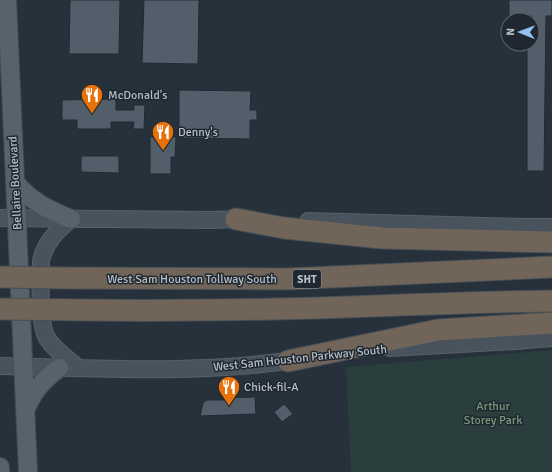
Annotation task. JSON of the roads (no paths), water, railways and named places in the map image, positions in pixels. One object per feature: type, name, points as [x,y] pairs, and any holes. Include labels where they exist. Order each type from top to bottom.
[{"type":"highway","points":[[236,219],[284,228],[382,238],[552,242]]},
{"type":"highway","name":"West Sam Houston Tollway South","points":[[0,277],[287,279],[552,267]]},
{"type":"highway","points":[[0,310],[183,311],[318,308],[463,302],[552,301]]},
{"type":"highway","points":[[288,361],[438,330],[552,323]]},
{"type":"main road","name":"Bellaire Boulevard","points":[[7,0],[5,52],[15,182],[8,218],[23,367],[28,472]]},
{"type":"main road","points":[[15,182],[38,203],[71,219]]},
{"type":"main road","points":[[8,218],[210,220],[272,218],[322,222],[552,227]]},
{"type":"main road","points":[[71,219],[48,242],[43,252],[41,261],[42,318],[46,337],[55,349],[79,368]]},
{"type":"main road","name":"West Sam Houston Parkway South","points":[[0,366],[59,368],[204,368],[288,361],[403,346],[515,342],[552,338]]},
{"type":"main road","points":[[25,410],[32,395],[39,385],[59,368]]},
{"type":"main road","points":[[0,467],[0,472]]},
{"type":"place","name":"McDonald's","points":[[92,114]]},
{"type":"place","name":"Denny's","points":[[163,152]]},
{"type":"place","name":"Chick-fil-A","points":[[229,406]]},
{"type":"park label","name":"Arthur Storey Park","points":[[493,413]]}]
